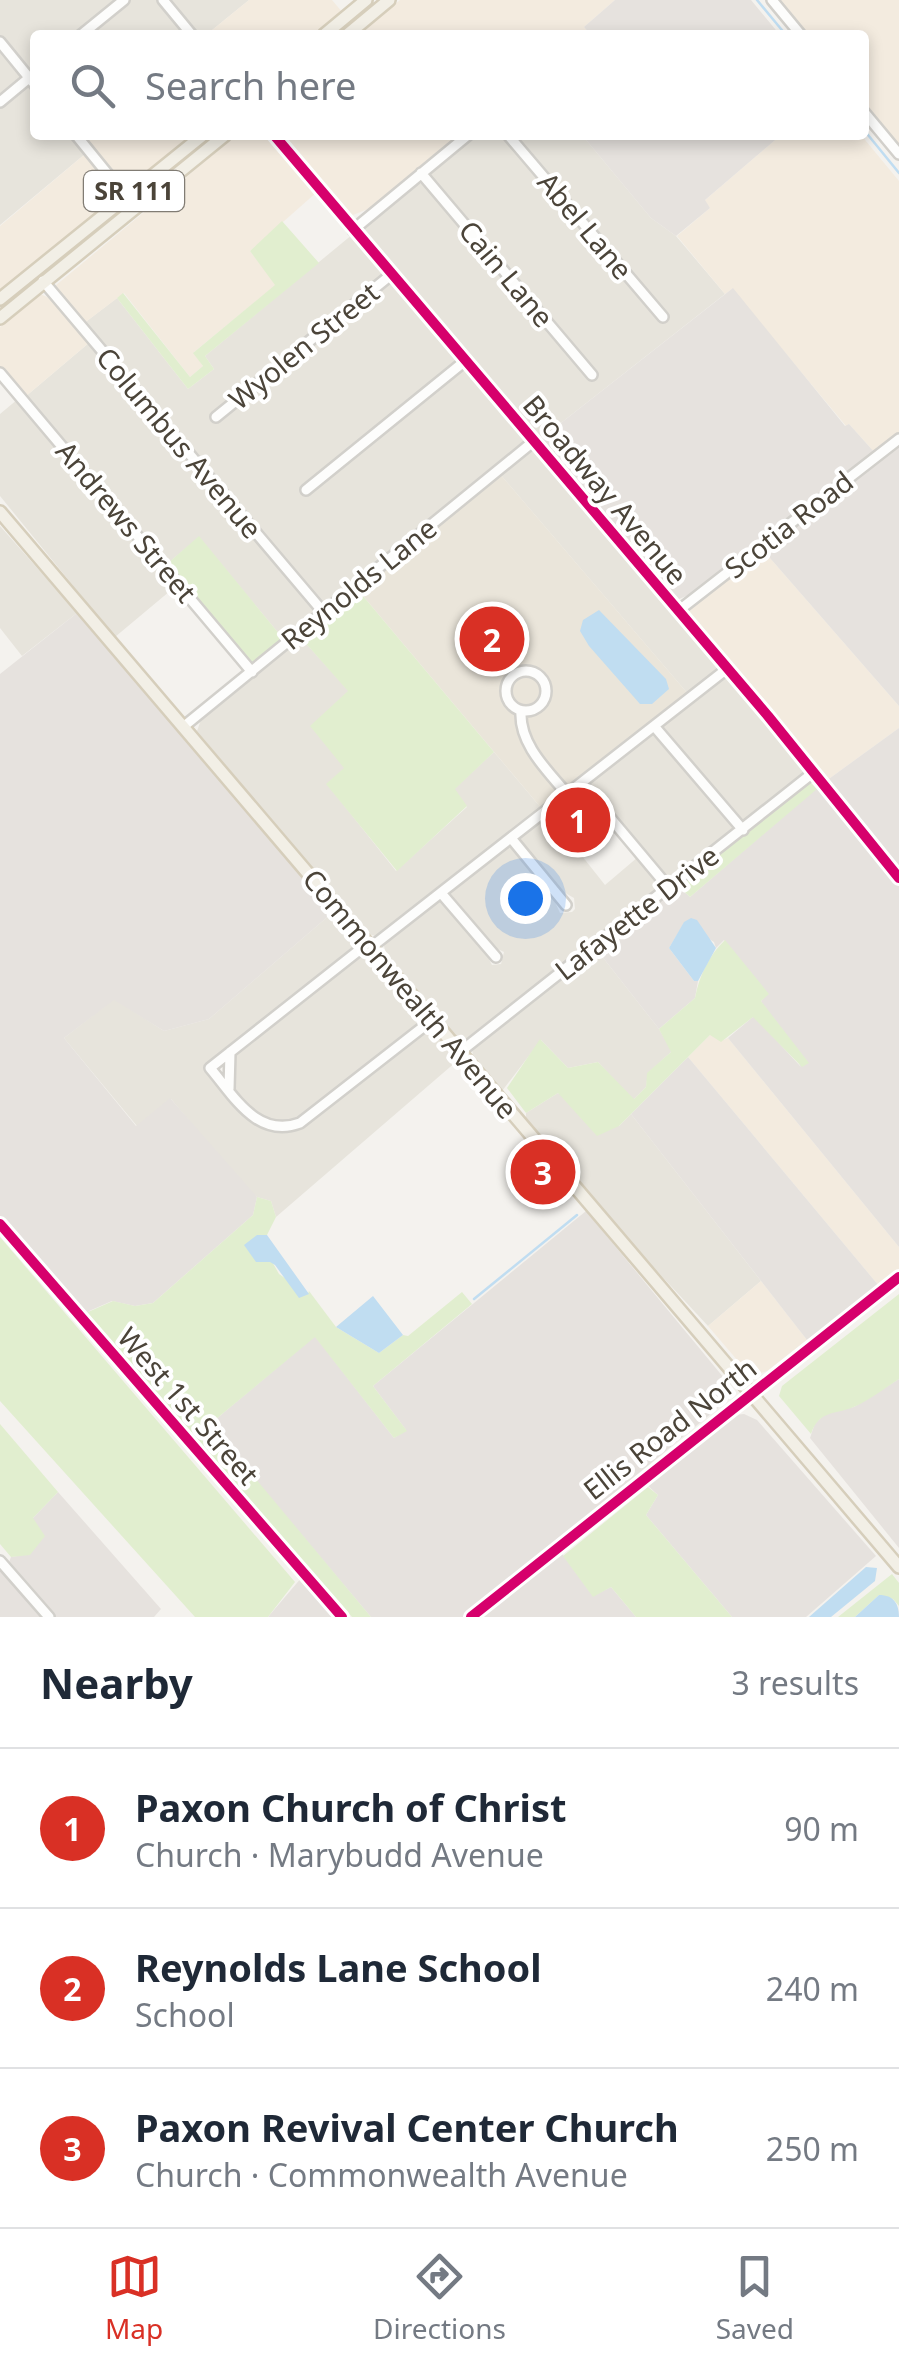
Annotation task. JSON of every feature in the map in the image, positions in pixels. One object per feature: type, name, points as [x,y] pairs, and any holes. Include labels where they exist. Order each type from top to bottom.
[{"type":"main road","points":[[353,30],[390,0]]},
{"type":"main road","points":[[330,30],[365,1]]},
{"type":"main road","name":"SR 111","points":[[5,295],[197,140]]},
{"type":"main road","name":"SR 111","points":[[0,318],[219,140]]},
{"type":"main road","name":"Commonwealth Avenue","points":[[0,512],[899,1568]]},
{"type":"street","points":[[88,30],[124,0]]},
{"type":"street","points":[[164,0],[188,30]]},
{"type":"street","points":[[772,0],[797,30]]},
{"type":"street","points":[[365,1],[374,13]]},
{"type":"street","points":[[0,42],[30,76]]},
{"type":"street","points":[[0,102],[30,81]]},
{"type":"street","points":[[869,118],[899,154]]},
{"type":"street","points":[[80,140],[136,208]]},
{"type":"street","name":"Broadway Avenue","points":[[278,140],[728,668],[899,878]]},
{"type":"street","points":[[353,230],[462,140]]},
{"type":"street","name":"Abel Lane","points":[[512,140],[662,317]]},
{"type":"street","name":"Cain Lane","points":[[421,173],[592,376]]},
{"type":"street","name":"Columbus Avenue","points":[[34,271],[324,613]]},
{"type":"street","name":"Wyolen Street","points":[[216,417],[392,274]]},
{"type":"street","points":[[0,279],[5,295],[19,302]]},
{"type":"street","points":[[306,490],[465,361]]},
{"type":"street","name":"Andrews Street","points":[[0,374],[252,672]]},
{"type":"street","name":"Scotia Road","points":[[678,611],[899,438]]},
{"type":"street","name":"Reynolds Lane","points":[[184,727],[534,441]]},
{"type":"street","points":[[432,1020],[312,1116],[280,1128],[260,1122],[210,1068],[728,668]]},
{"type":"street","points":[[528,671],[540,676],[546,694],[536,710],[521,711],[507,699],[506,685],[515,674],[528,671]]},
{"type":"street","points":[[521,711],[520,728],[538,759],[567,794]]},
{"type":"street","points":[[654,726],[742,830]]},
{"type":"street","name":"Lafayette Drive","points":[[460,1052],[814,772]]},
{"type":"street","points":[[581,783],[669,888]]},
{"type":"street","points":[[510,838],[566,905]]},
{"type":"street","points":[[441,893],[496,958]]},
{"type":"street","points":[[230,1052],[230,1092]]},
{"type":"street","name":"West 1st Street","points":[[0,1224],[342,1617]]},
{"type":"street","name":"Ellis Road North","points":[[471,1617],[899,1277]]},
{"type":"street","points":[[0,1561],[48,1617]]},
{"type":"shaded area","points":[[0,0],[159,0],[184,30],[30,30],[30,140],[84,140],[91,149],[0,225]]},
{"type":"shaded area","points":[[169,0],[249,0],[212,30],[194,30]]},
{"type":"shaded area","points":[[249,0],[332,0],[343,13],[322,30],[212,30]]},
{"type":"shaded area","points":[[400,0],[615,0],[584,27],[587,30],[364,30]]},
{"type":"shaded area","points":[[615,0],[751,0],[776,30],[587,30],[584,27]]},
{"type":"shaded area","points":[[776,0],[899,0],[899,148],[869,112],[869,30],[801,30]]},
{"type":"shaded area","points":[[84,140],[188,140],[0,292],[0,226],[91,149]]},
{"type":"shaded area","points":[[231,140],[272,140],[317,192],[250,251],[276,285],[194,352],[203,366],[190,377],[124,293],[83,324],[55,286]]},
{"type":"shaded area","points":[[285,140],[457,140],[373,207],[353,215],[341,208]]},
{"type":"shaded area","points":[[468,140],[508,140],[662,322],[667,318],[517,140],[586,140],[651,218],[676,236],[725,294],[538,441],[363,231],[364,226],[416,183],[426,185],[593,380],[597,375],[430,180],[431,170]]},
{"type":"shaded area","points":[[586,140],[775,140],[705,200],[710,208],[676,236],[651,218]]},
{"type":"shaded area","points":[[775,140],[865,140],[899,181],[899,434],[875,453],[849,424],[846,426],[732,289],[725,294],[677,236],[710,208],[704,201]]},
{"type":"shaded area","points":[[353,234],[384,270],[384,275],[457,356],[456,361],[302,490],[303,494],[462,368],[467,368],[524,441],[323,606],[83,324],[117,298],[188,389],[214,369],[205,356]]},
{"type":"shaded area","points":[[733,288],[845,426],[849,424],[875,453],[695,592],[677,600],[538,441]]},
{"type":"shaded area","points":[[40,294],[52,299],[90,342],[25,397],[0,367],[0,327]]},
{"type":"shaded area","points":[[90,342],[315,608],[315,616],[285,641],[199,537],[167,564],[25,397]]},
{"type":"shaded area","points":[[18,399],[176,586],[115,637],[0,496],[0,414]]},
{"type":"shaded area","points":[[899,444],[899,706],[763,550]]},
{"type":"shaded area","points":[[534,449],[717,662],[717,672],[689,695],[500,474]]},
{"type":"shaded area","points":[[500,474],[689,695],[542,809],[358,590]]},
{"type":"shaded area","points":[[0,526],[77,613],[22,656],[0,628]]},
{"type":"shaded area","points":[[763,550],[899,706],[899,728],[826,781],[689,613],[690,608]]},
{"type":"shaded area","points":[[77,613],[332,913],[209,1019],[164,1031],[114,1000],[64,1038],[136,1126],[170,1098],[257,1197],[253,1215],[153,1303],[135,1306],[112,1301],[86,1316],[0,1217],[0,674]]},
{"type":"shaded area","points":[[301,638],[349,691],[345,768],[327,784],[396,871],[467,807],[454,789],[494,752],[542,809],[389,930],[375,936],[366,933],[197,731],[202,717]]},
{"type":"shaded area","points":[[725,675],[807,768],[806,774],[742,823],[661,728]]},
{"type":"shaded area","points":[[899,728],[899,870],[826,781]]},
{"type":"shaded area","points":[[648,734],[657,736],[736,829],[671,882],[588,784]]},
{"type":"shaded area","points":[[820,785],[899,883],[899,1247],[728,1038],[754,1016],[801,1067],[761,1001],[768,994],[724,940],[716,948],[714,942],[684,923],[669,948],[694,981],[698,981],[695,998],[659,1029],[597,950],[678,886],[690,897]]},
{"type":"shaded area","points":[[548,813],[605,885],[638,857],[662,886],[463,1041],[386,954],[384,946],[389,938],[440,900],[483,948],[492,965],[501,964],[504,952],[491,946],[449,895],[510,844],[550,891],[560,913],[572,912],[574,898],[560,890],[519,843],[520,835]]},
{"type":"shaded area","points":[[332,913],[352,938],[354,946],[346,956],[205,1068],[252,1123],[281,1131],[292,1130],[314,1118],[420,1035],[432,1031],[457,1061],[276,1217],[271,1201],[247,1190],[171,1099],[137,1126],[64,1038],[114,999],[164,1031],[209,1019]]},
{"type":"shaded area","points":[[597,950],[672,1051],[648,1073],[646,1087],[633,1100],[598,1062],[568,1068],[541,1040],[502,1091],[473,1056],[472,1048]]},
{"type":"shaded area","points":[[362,955],[371,959],[418,1014],[415,1029],[312,1112],[288,1123],[274,1124],[258,1117],[236,1093],[230,1074],[237,1051]]},
{"type":"shaded area","points":[[711,1034],[721,1041],[728,1038],[899,1247],[899,1272],[879,1286],[688,1057]]},
{"type":"shaded area","points":[[688,1057],[879,1286],[807,1340],[631,1114]]},
{"type":"shaded area","points":[[558,1093],[619,1126],[631,1114],[761,1281],[708,1326],[630,1242],[526,1118],[526,1113]]},
{"type":"shaded area","points":[[586,1211],[724,1378],[728,1395],[724,1403],[464,1617],[371,1617],[209,1425],[315,1336],[394,1438],[406,1430],[373,1386]]},
{"type":"shaded area","points":[[761,1281],[807,1340],[758,1374],[744,1368],[708,1326]]},
{"type":"shaded area","points":[[899,1379],[899,1548],[810,1438],[815,1423],[829,1411],[854,1407]]},
{"type":"shaded area","points":[[744,1414],[757,1420],[876,1556],[806,1617],[732,1617],[646,1515],[658,1495],[645,1483],[734,1415]]},
{"type":"shaded area","points":[[58,1492],[161,1609],[154,1617],[53,1617],[8,1565],[11,1557],[30,1554],[33,1518]]},
{"type":"shaded area","points":[[560,1551],[593,1596],[611,1587],[636,1617],[477,1617]]},
{"type":"shaded area","points":[[0,1567],[16,1586],[42,1617],[0,1617]]},
{"type":"shaded area","points":[[302,1577],[337,1617],[268,1617]]},
{"type":"green space","points":[[282,221],[319,263],[205,356],[214,369],[188,389],[117,298],[123,293],[190,377],[203,366],[193,353],[275,285],[250,251]]},
{"type":"green space","points":[[199,536],[285,641],[257,664],[248,661],[167,564]]},
{"type":"green space","points":[[358,590],[494,752],[455,789],[467,806],[397,871],[326,784],[344,768],[310,726],[348,691],[301,638]]},
{"type":"green space","points":[[805,782],[817,789],[690,897],[678,886]]},
{"type":"green space","points":[[725,940],[769,994],[761,1001],[809,1063],[802,1067],[753,1017],[721,1042],[710,1035],[619,1126],[597,1136],[558,1093],[526,1113],[507,1088],[540,1039],[568,1068],[598,1062],[634,1099],[646,1087],[647,1073],[671,1052],[659,1029],[695,998],[706,966]]},
{"type":"green space","points":[[257,1197],[271,1201],[276,1217],[267,1235],[257,1235],[279,1274],[308,1294],[309,1291],[336,1327],[379,1353],[403,1335],[408,1336],[462,1292],[472,1304],[373,1386],[407,1431],[394,1438],[315,1337],[210,1424],[371,1617],[352,1617],[88,1316],[88,1312],[113,1301],[135,1306],[153,1303],[253,1215]]},
{"type":"green space","points":[[0,1237],[295,1582],[268,1617],[195,1617],[0,1401]]},
{"type":"green space","points":[[899,1294],[899,1379],[856,1406],[819,1420],[811,1434],[779,1396],[782,1386]]},
{"type":"green space","points":[[0,1424],[58,1492],[33,1518],[45,1536],[30,1555],[11,1557],[0,1544]]},
{"type":"green space","points":[[648,1487],[658,1495],[646,1515],[732,1617],[636,1617],[611,1587],[593,1597],[563,1556]]},
{"type":"green space","points":[[892,1574],[899,1583],[899,1606],[893,1599],[879,1595],[855,1617],[838,1617]]},
{"type":"water","points":[[599,610],[666,679],[669,689],[652,704],[640,704],[580,631],[583,620]]},
{"type":"water","points":[[697,920],[716,948],[698,981],[694,981],[669,948],[684,922]]},
{"type":"water","points":[[257,1235],[267,1235],[309,1294],[299,1298],[275,1265],[256,1262],[244,1245]]},
{"type":"water","points":[[373,1296],[403,1335],[379,1353],[336,1327]]},
{"type":"water","points":[[866,1567],[877,1568],[875,1581],[831,1617],[809,1617]]},
{"type":"water","points":[[879,1595],[895,1601],[899,1617],[855,1617]]},
{"type":"waterway","points":[[757,0],[782,30]]},
{"type":"waterway","points":[[869,136],[899,173]]},
{"type":"waterway","points":[[474,1299],[577,1215]]},
{"type":"cycle path","points":[[278,140],[768,716],[899,878]]},
{"type":"cycle path","points":[[0,1224],[342,1617]]},
{"type":"cycle path","points":[[471,1617],[899,1277]]},
{"type":"place","name":"Reynolds Lane School","points":[[492,639]]},
{"type":"place","name":"Paxon Church of Christ","points":[[578,820]]},
{"type":"place","name":"Paxon Revival Center Church","points":[[543,1172]]}]
